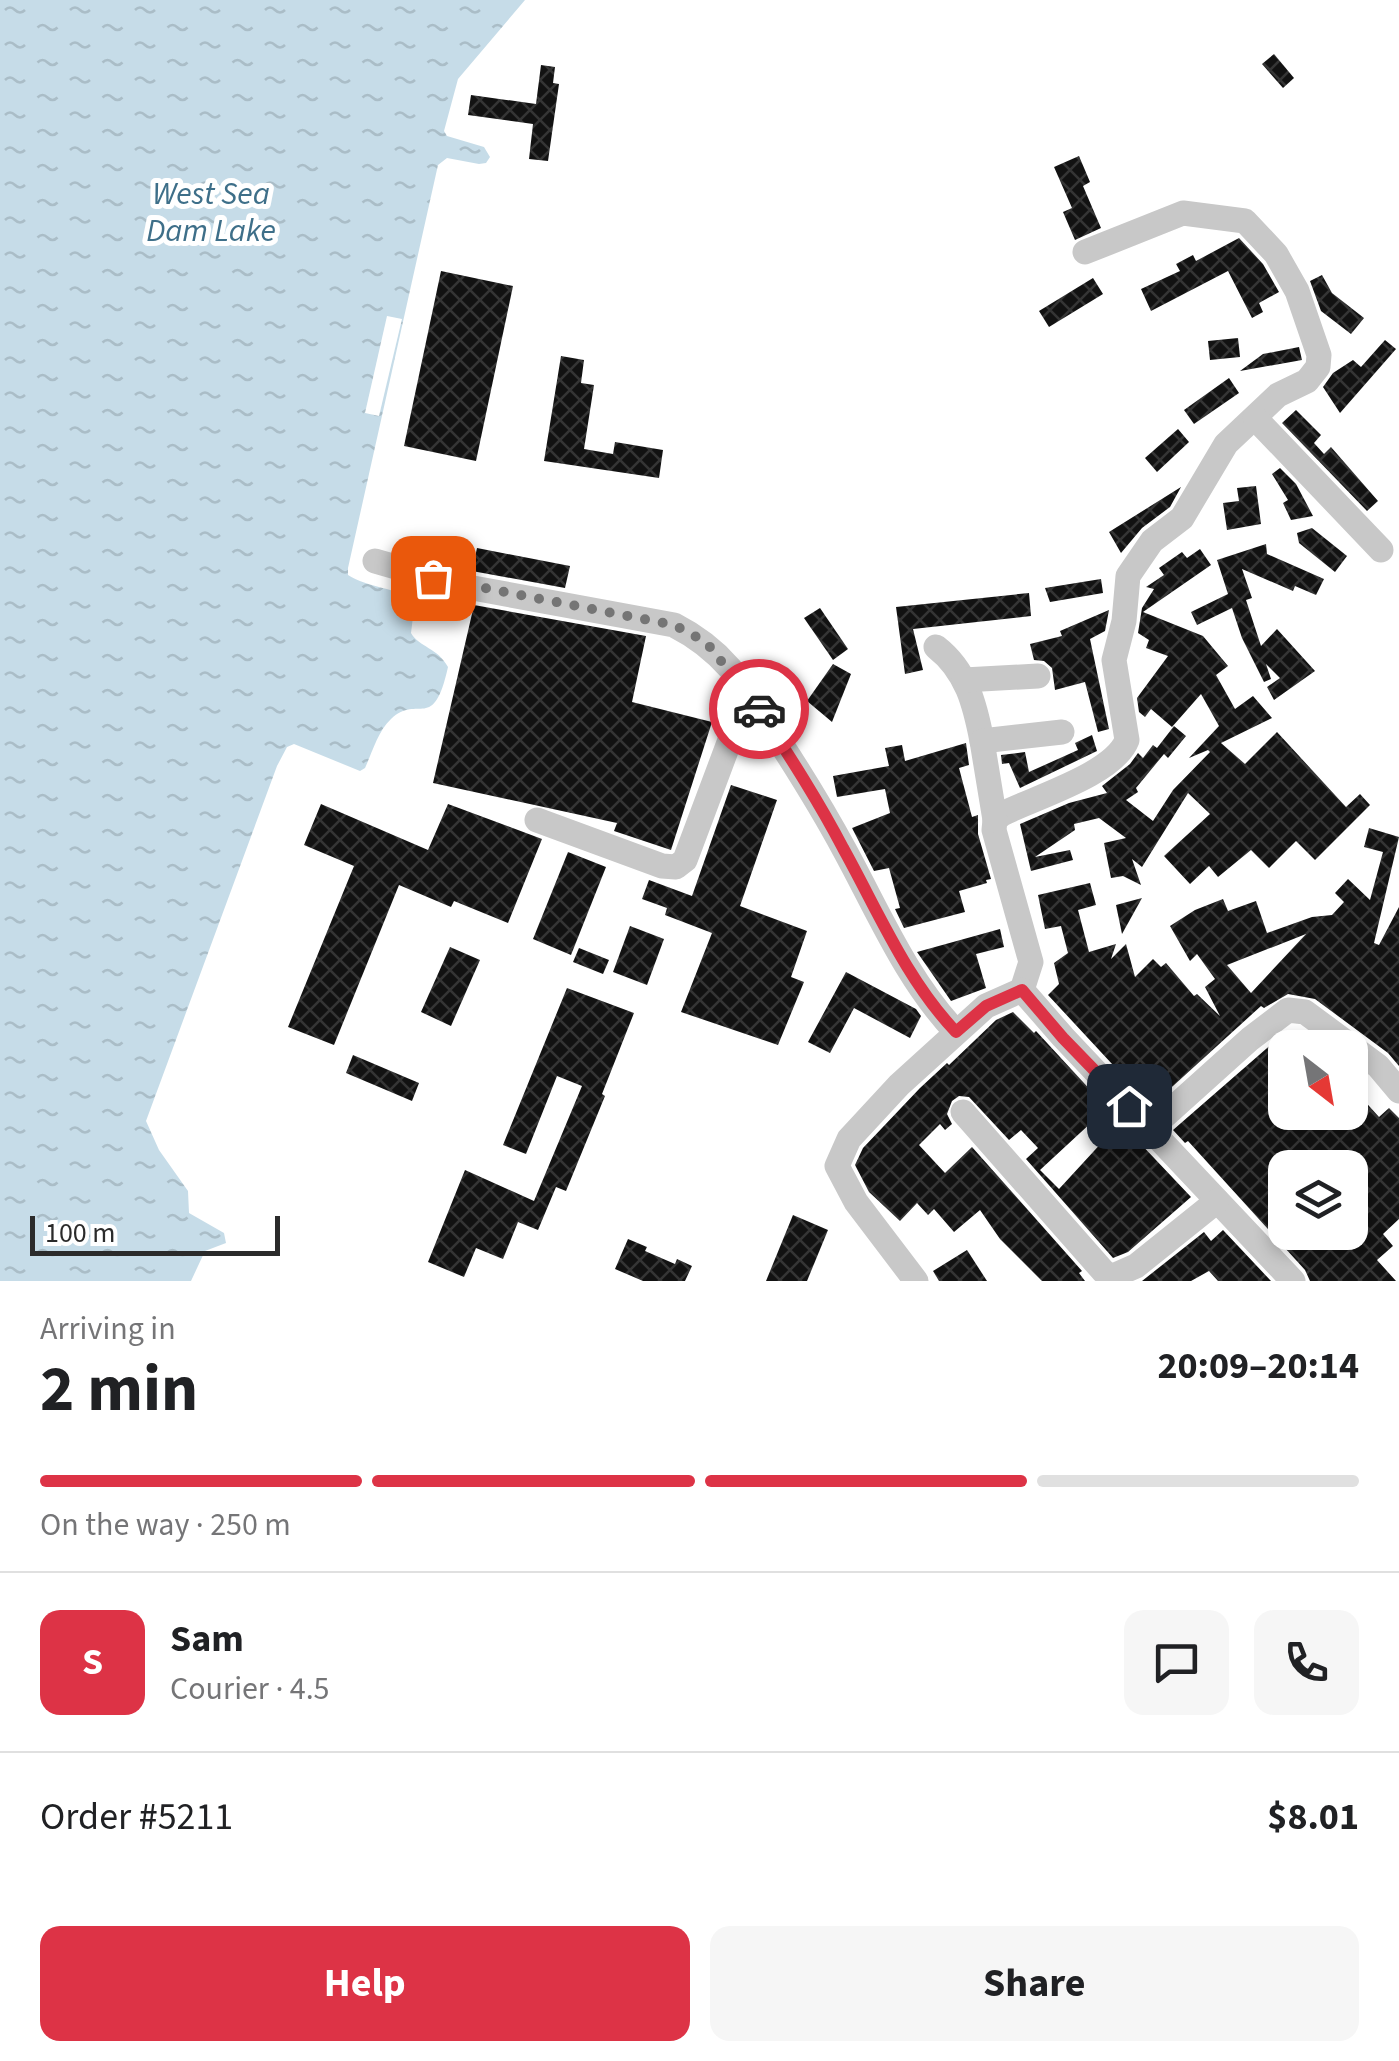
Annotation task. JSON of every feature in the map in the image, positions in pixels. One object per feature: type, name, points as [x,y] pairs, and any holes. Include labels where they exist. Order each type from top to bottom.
[{"type":"street","points":[[996,820],[1043,794],[1102,769],[1123,751],[1127,740],[1114,660],[1124,620],[1128,576],[1152,542],[1182,518],[1226,444],[1278,394],[1307,381],[1318,367],[1319,355],[1297,291],[1276,254],[1245,221],[1184,212],[1085,252]]},
{"type":"street","points":[[1255,418],[1381,550]]},
{"type":"street","points":[[375,561],[462,586],[674,625],[706,642],[748,692],[843,846],[932,1007],[956,1032]]},
{"type":"street","points":[[916,1281],[856,1202],[837,1166],[849,1139],[899,1085],[986,1006],[1022,990],[1031,962],[994,830],[996,820],[982,741],[964,680],[957,666],[936,648]]},
{"type":"street","points":[[964,680],[1038,676]]},
{"type":"street","points":[[537,820],[662,866],[676,867],[685,860],[748,692]]},
{"type":"street","points":[[727,747],[746,734],[763,732],[777,738]]},
{"type":"street","points":[[982,741],[1062,732]]},
{"type":"street","points":[[1022,990],[1293,1281]]},
{"type":"street","points":[[1151,1128],[1288,1010],[1304,1012],[1378,1066],[1399,1091]]},
{"type":"street","points":[[963,1112],[1102,1271],[1112,1276],[1136,1266],[1217,1201]]},
{"type":"water","name":"West Sea Dam Lake","points":[[0,0],[525,0],[458,79],[444,131],[447,136],[484,147],[490,157],[479,164],[447,158],[438,165],[348,568],[348,575],[356,579],[415,601],[411,633],[448,667],[437,700],[431,706],[410,709],[391,719],[360,771],[294,744],[287,747],[277,766],[146,1121],[159,1150],[188,1191],[189,1213],[224,1233],[226,1243],[205,1251],[191,1281],[0,1281]]},
{"type":"pier","points":[[387,316],[402,319],[379,416],[365,413]]},
{"type":"building","points":[[1274,54],[1294,78],[1283,88],[1262,64]]},
{"type":"building","points":[[541,65],[555,67],[553,83],[559,84],[548,161],[529,159],[533,124],[468,115],[471,95],[536,104]]},
{"type":"building","points":[[1079,156],[1090,182],[1083,186],[1101,228],[1075,240],[1063,212],[1072,208],[1054,167]]},
{"type":"building","points":[[1239,238],[1263,264],[1279,292],[1259,303],[1263,312],[1252,318],[1228,271],[1151,311],[1141,289],[1180,271],[1176,264],[1193,255],[1196,261]]},
{"type":"building","points":[[441,271],[513,286],[476,461],[404,446]]},
{"type":"building","points":[[1322,275],[1332,293],[1364,318],[1351,334],[1321,311],[1310,281]]},
{"type":"building","points":[[1093,278],[1103,294],[1049,327],[1039,311]]},
{"type":"building","points":[[1238,338],[1240,357],[1210,360],[1208,341]]},
{"type":"building","points":[[1385,340],[1396,349],[1340,413],[1323,387],[1333,373],[1353,360],[1361,367]]},
{"type":"building","points":[[1299,347],[1302,360],[1240,371],[1263,354]]},
{"type":"building","points":[[561,356],[584,360],[581,383],[594,385],[584,449],[613,454],[615,442],[663,450],[659,478],[544,461]]},
{"type":"building","points":[[1229,378],[1239,393],[1194,424],[1184,410]]},
{"type":"building","points":[[1296,410],[1321,435],[1314,443],[1324,454],[1331,447],[1378,501],[1367,511],[1282,423]]},
{"type":"building","points":[[1178,429],[1189,442],[1157,472],[1145,458]]},
{"type":"building","points":[[1280,468],[1296,484],[1313,516],[1291,520],[1283,503],[1288,500],[1272,474]]},
{"type":"building","points":[[1256,486],[1261,524],[1227,530],[1223,503],[1239,501],[1237,488]]},
{"type":"building","points":[[1181,487],[1170,507],[1142,528],[1121,553],[1109,532]]},
{"type":"building","points":[[1312,528],[1347,556],[1335,572],[1299,543],[1297,533]]},
{"type":"building","points":[[1266,544],[1267,554],[1324,579],[1316,595],[1295,586],[1293,591],[1242,569],[1252,598],[1246,600],[1261,646],[1277,629],[1315,671],[1274,700],[1267,687],[1280,678],[1266,664],[1271,679],[1264,682],[1232,608],[1197,625],[1191,612],[1228,594],[1217,560]]},
{"type":"building","points":[[477,548],[570,566],[565,588],[472,571]]},
{"type":"building","points":[[1200,549],[1211,565],[1143,612],[1203,636],[1228,666],[1216,675],[1235,709],[1253,696],[1272,718],[1221,743],[1245,764],[1277,732],[1346,807],[1360,794],[1370,805],[1315,860],[1296,841],[1269,868],[1251,850],[1218,877],[1209,866],[1190,884],[1164,856],[1210,814],[1188,793],[1142,867],[1132,859],[1141,885],[1123,876],[1111,878],[1104,843],[1126,838],[1099,818],[1074,824],[1075,830],[1035,857],[1070,850],[1073,860],[1031,871],[1020,824],[1069,803],[1107,793],[1102,786],[1138,753],[1143,758],[1153,745],[1157,748],[1174,726],[1186,736],[1168,758],[1164,754],[1136,788],[1138,792],[1126,800],[1153,821],[1173,790],[1210,752],[1189,758],[1219,726],[1201,694],[1172,727],[1151,709],[1145,717],[1139,712],[1137,698],[1168,656],[1146,648],[1149,640],[1138,633],[1142,608],[1154,589],[1146,587],[1164,575],[1159,568],[1182,552],[1187,558]]},
{"type":"building","points":[[1101,579],[1103,593],[1050,602],[1045,588]]},
{"type":"building","points":[[1029,593],[1031,616],[913,629],[923,670],[905,674],[896,607]]},
{"type":"building","points":[[474,605],[646,636],[632,702],[712,722],[671,850],[614,831],[617,823],[433,783]]},
{"type":"building","points":[[820,608],[848,649],[833,660],[804,618]]},
{"type":"building","points":[[1109,610],[1105,631],[1090,639],[1109,729],[1098,732],[1085,682],[1055,690],[1052,668],[1044,661],[1034,660],[1030,644],[1062,636],[1060,631]]},
{"type":"building","points":[[833,664],[851,674],[832,722],[807,701]]},
{"type":"building","points":[[1092,735],[1097,751],[1020,788],[1009,763],[1002,764],[1001,755],[1025,752],[1029,772],[1078,750],[1075,743]]},
{"type":"building","points":[[966,743],[969,765],[959,768],[972,817],[978,815],[978,834],[991,879],[959,891],[965,912],[904,928],[895,909],[900,908],[889,868],[874,871],[852,828],[890,813],[885,789],[837,797],[833,776],[889,766],[885,748],[902,745],[905,761]]},
{"type":"building","points":[[731,785],[777,800],[740,906],[807,931],[791,977],[804,982],[778,1045],[681,1012],[712,933],[665,915],[667,908],[642,899],[649,880],[692,896]]},
{"type":"building","points":[[321,804],[428,850],[448,804],[542,839],[508,923],[454,901],[451,907],[399,885],[334,1045],[288,1027],[354,866],[304,845]]},
{"type":"building","points":[[1369,828],[1399,837],[1374,943],[1379,945],[1399,907],[1399,1066],[1368,1038],[1368,1030],[1357,1030],[1315,999],[1288,994],[1264,1008],[1261,1006],[1151,1106],[1048,995],[1059,984],[1054,963],[1068,953],[1061,926],[1045,929],[1038,895],[1090,883],[1096,905],[1078,910],[1089,952],[1116,944],[1111,959],[1126,944],[1135,977],[1153,959],[1161,967],[1166,963],[1194,996],[1197,994],[1220,1016],[1205,987],[1215,979],[1197,954],[1190,961],[1170,926],[1223,899],[1228,911],[1256,901],[1267,933],[1312,917],[1332,915],[1344,902],[1335,893],[1348,879],[1370,900],[1383,852],[1364,847]],"holes":[[[1306,934],[1251,993],[1227,965]]]},
{"type":"building","points":[[568,852],[606,867],[571,955],[533,939]]},
{"type":"building","points":[[1142,898],[1122,934],[1116,905]]},
{"type":"building","points":[[630,926],[664,939],[647,985],[613,972]]},
{"type":"building","points":[[1000,929],[1004,947],[976,954],[986,988],[951,1001],[917,952]]},
{"type":"building","points":[[450,947],[480,960],[451,1026],[421,1012]]},
{"type":"building","points":[[579,948],[609,960],[603,974],[573,962]]},
{"type":"building","points":[[846,972],[916,1009],[921,1016],[910,1038],[854,1008],[830,1053],[808,1042]]},
{"type":"building","points":[[567,988],[634,1013],[566,1191],[556,1187],[538,1230],[518,1222],[503,1259],[476,1248],[464,1277],[428,1262],[465,1170],[534,1201],[582,1086],[557,1076],[526,1154],[503,1145]]},
{"type":"building","points":[[1013,1012],[1036,1031],[1107,1108],[1040,1170],[1059,1189],[1117,1126],[1133,1143],[1137,1140],[1191,1197],[1128,1252],[1113,1258],[1026,1159],[1038,1148],[1021,1130],[1009,1140],[969,1097],[959,1096],[952,1101],[947,1114],[952,1124],[945,1130],[940,1124],[919,1145],[945,1173],[972,1147],[1082,1271],[1079,1273],[1085,1281],[1042,1281],[1000,1239],[980,1210],[954,1232],[934,1209],[928,1215],[917,1203],[900,1221],[869,1192],[855,1165],[863,1148],[920,1088],[996,1020]]},
{"type":"building","points":[[1268,1047],[1268,1130],[1368,1130],[1368,1105],[1379,1117],[1389,1108],[1399,1118],[1399,1219],[1383,1234],[1393,1246],[1377,1260],[1396,1281],[1310,1281],[1287,1250],[1368,1250],[1368,1150],[1268,1150],[1268,1229],[1188,1141],[1185,1143],[1173,1130]]},
{"type":"building","points":[[353,1055],[419,1083],[412,1101],[346,1073]]},
{"type":"building","points":[[793,1215],[828,1230],[807,1281],[766,1281]]},
{"type":"building","points":[[1223,1230],[1271,1281],[1218,1281],[1209,1271],[1191,1281],[1142,1281],[1204,1232],[1211,1241]]},
{"type":"building","points":[[628,1239],[675,1264],[677,1259],[692,1266],[685,1281],[643,1281],[615,1269]]},
{"type":"building","points":[[967,1250],[987,1281],[939,1281],[933,1271]]},
{"type":"way so far","points":[[433,578],[674,625],[706,642],[759,709]]},
{"type":"route","points":[[759,709],[813,794],[932,1007],[956,1032],[986,1006],[1022,990],[1129,1106]]}]
